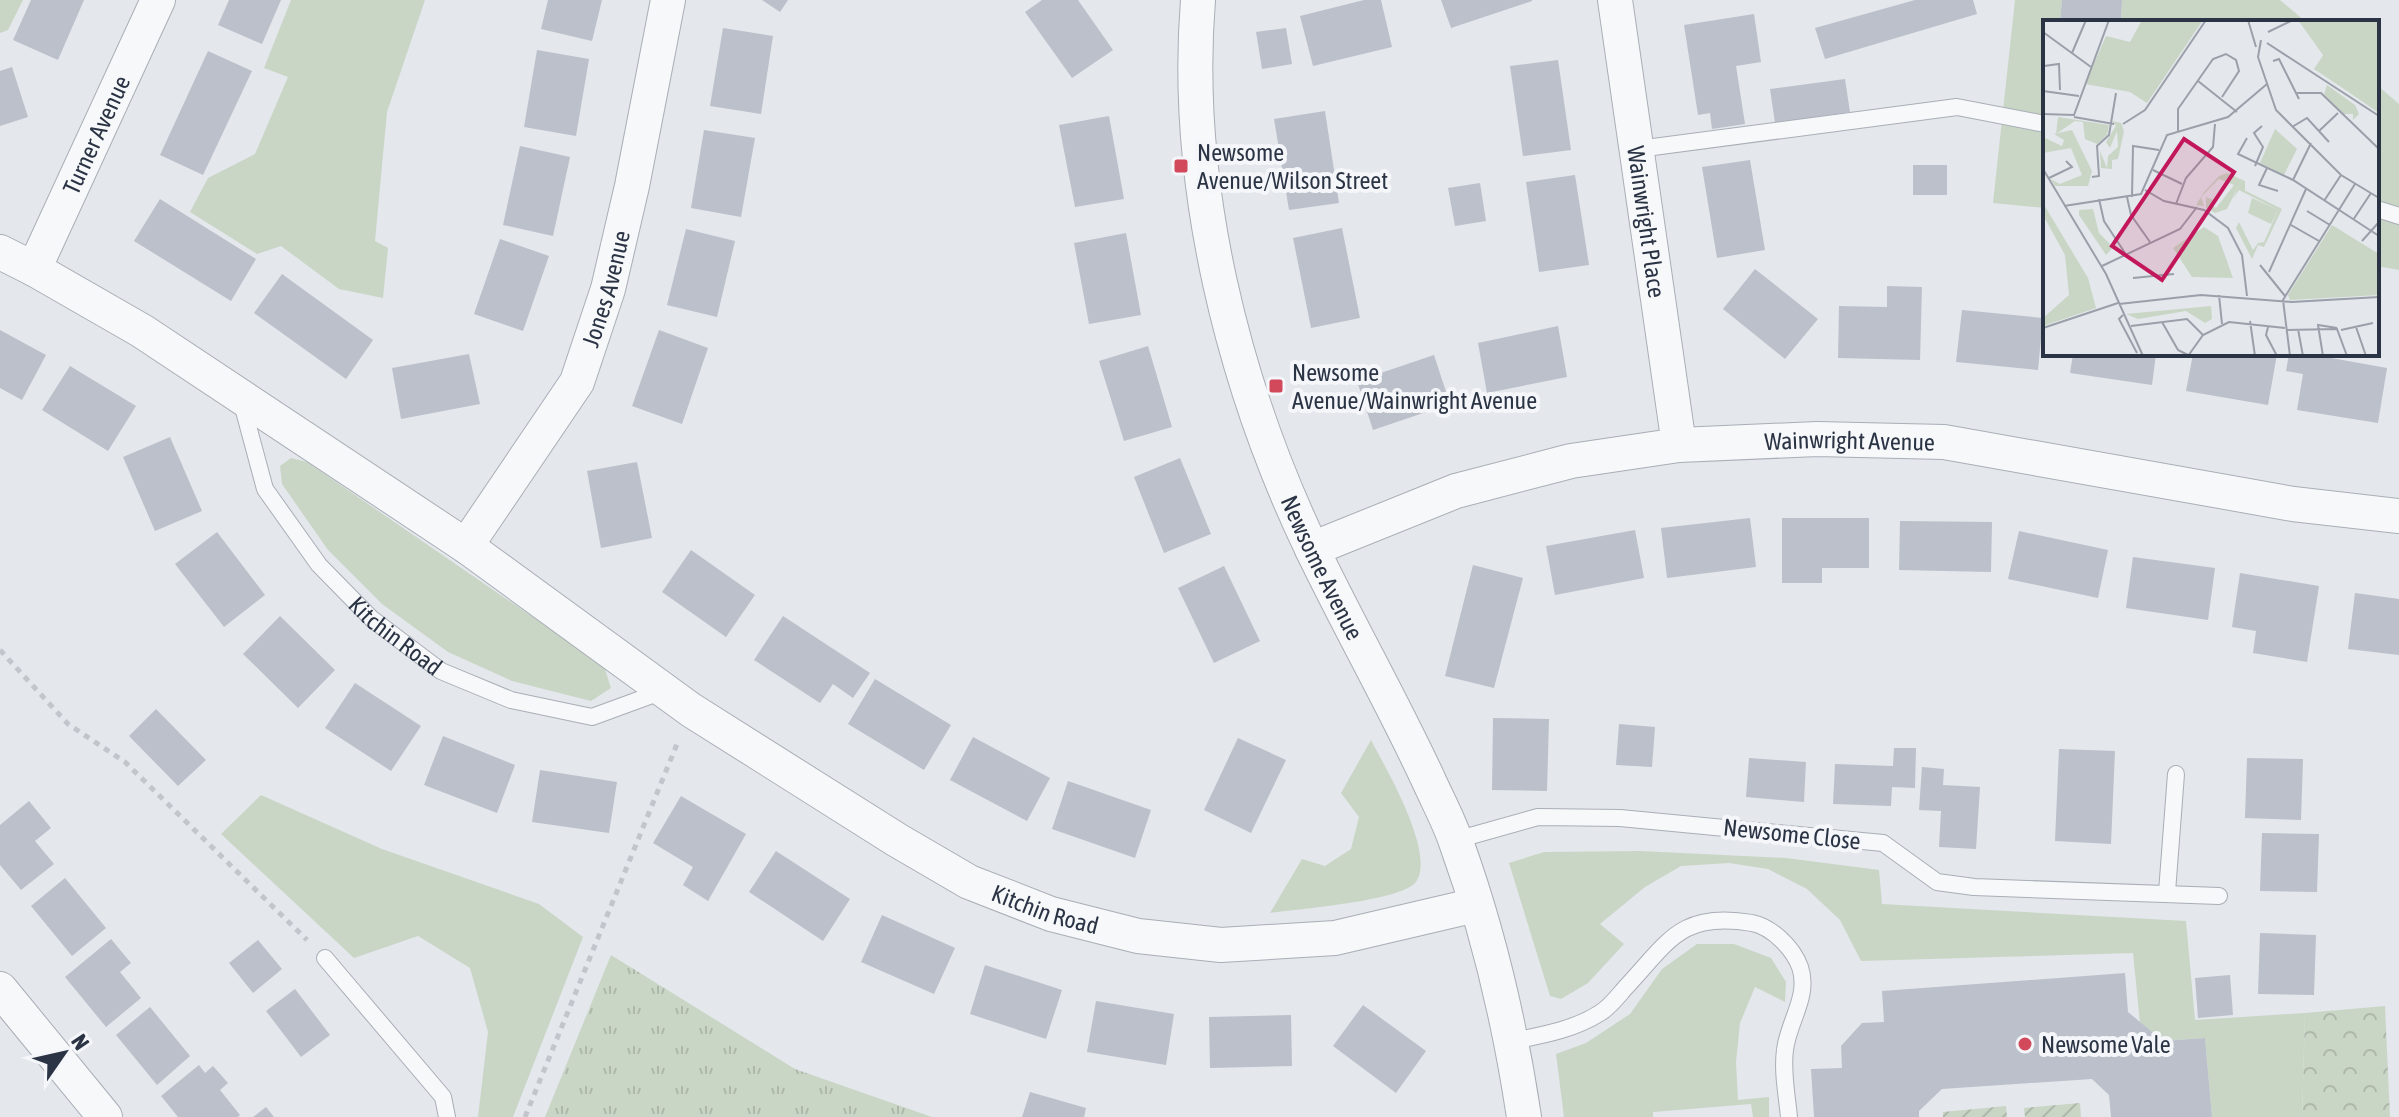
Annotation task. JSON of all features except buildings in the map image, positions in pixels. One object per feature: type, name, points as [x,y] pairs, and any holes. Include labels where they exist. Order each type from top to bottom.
[{"type":"street","name":"Turner Avenue","points":[[34,269],[158,0]]},
{"type":"street","name":"Jones Avenue","points":[[466,546],[577,382],[608,289],[632,186],[668,0]]},
{"type":"street","name":"Newsome Avenue","points":[[1198,0],[1195,34],[1201,184],[1230,330],[1267,443],[1312,549],[1399,717],[1456,840],[1513,1041],[1524,1117]]},
{"type":"street","name":"Wainwright Place","points":[[1615,0],[1679,445]]},
{"type":"street","name":"Kitchin Road","points":[[0,252],[142,331],[466,546],[678,700],[897,840],[969,882],[1051,914],[1138,936],[1221,945],[1261,945],[1335,938],[1476,905]]},
{"type":"street","name":"Wainwright Avenue","points":[[1312,549],[1456,491],[1571,461],[1679,445],[1817,439],[1944,442],[2293,504],[2399,516]]},
{"type":"street","points":[[0,989],[105,1117]]},
{"type":"lane","points":[[1638,149],[1957,107],[2043,124]]},
{"type":"lane","points":[[2379,210],[2399,216]]},
{"type":"lane","name":"Kitchin Road","points":[[240,395],[265,489],[319,565],[372,619],[441,671],[511,700],[592,717],[678,700]]},
{"type":"lane","points":[[2167,892],[2176,774]]},
{"type":"lane","name":"Newsome Close","points":[[1456,840],[1538,817],[1620,818],[1883,843],[1937,882],[1974,887],[2219,896]]},
{"type":"lane","points":[[1513,1041],[1567,1030],[1602,1012],[1673,935],[1699,922],[1731,920],[1758,924],[1785,942],[1800,968],[1802,999],[1788,1027],[1784,1054],[1789,1117]]},
{"type":"lane","points":[[325,958],[443,1097],[447,1117]]},
{"type":"path","points":[[0,650],[68,724],[125,762],[325,958]]},
{"type":"path","points":[[525,1117],[678,700]]},
{"type":"green space","points":[[0,0],[23,0],[8,30],[0,33]]},
{"type":"green space","points":[[291,0],[425,0],[387,112],[375,241],[388,248],[383,298],[339,289],[281,246],[257,254],[190,212],[208,178],[255,154],[288,77],[264,68]]},
{"type":"green space","points":[[2015,0],[2062,0],[2060,20],[2043,20],[2043,208],[1993,203]]},
{"type":"green space","points":[[2122,0],[2280,0],[2304,20],[2121,20]]},
{"type":"green space","points":[[2379,87],[2399,104],[2399,270],[2379,266]]},
{"type":"green space","points":[[291,458],[307,462],[604,666],[611,688],[591,701],[512,681],[448,652],[382,604],[328,550],[282,484],[280,466]]},
{"type":"green space","points":[[1371,740],[1415,833],[1420,870],[1415,883],[1390,895],[1270,913],[1302,859],[1325,866],[1351,849],[1359,817],[1341,793]]},
{"type":"green space","points":[[261,795],[382,849],[539,904],[583,937],[513,1117],[478,1117],[488,1032],[470,968],[418,936],[354,958],[221,834]]},
{"type":"green space","points":[[1640,851],[1786,858],[1879,870],[1882,904],[2186,921],[2195,1020],[2305,1013],[2302,1117],[2212,1117],[2205,1038],[2163,1041],[2140,1023],[2133,953],[1861,961],[1840,920],[1807,889],[1768,869],[1729,863],[1681,866],[1645,887],[1600,924],[1624,944],[1588,983],[1561,999],[1550,996],[1509,863],[1544,852]]},
{"type":"green space","points":[[1697,944],[1734,944],[1771,958],[1786,982],[1785,1002],[1755,987],[1740,1023],[1736,1062],[1738,1100],[1769,1097],[1769,1117],[1753,1117],[1751,1104],[1653,1112],[1653,1117],[1564,1117],[1556,1054],[1586,1043],[1630,1014],[1662,969]]},
{"type":"green space","points":[[611,955],[795,1069],[932,1117],[545,1117]]},
{"type":"green space","points":[[2385,1006],[2390,1117],[2302,1117],[2305,1013]]},
{"type":"green space","points":[[2080,1103],[2081,1117],[2025,1117],[2024,1108]]},
{"type":"green space","points":[[2006,1106],[2007,1117],[1943,1117],[1943,1112]]},
{"type":"place","name":"Newsome Avenue/Wilson Street","points":[[1181,166]]},
{"type":"place","name":"Newsome Avenue/Wainwright Avenue","points":[[1276,386]]},
{"type":"place","name":"Newsome Vale","points":[[2025,1044]]}]
